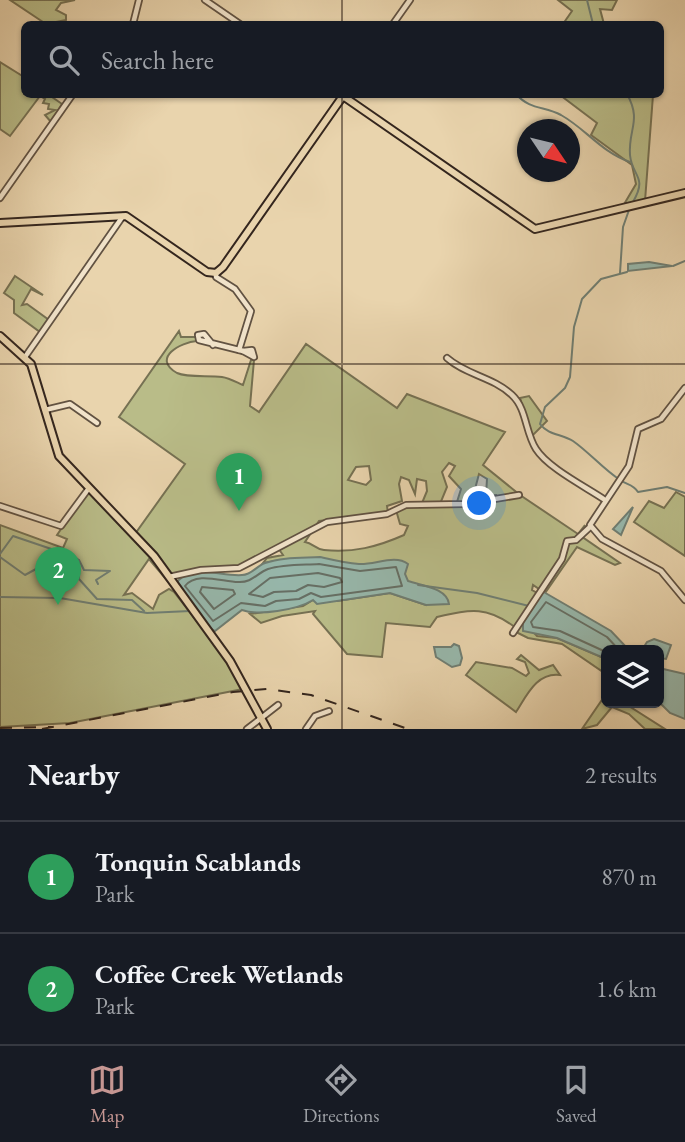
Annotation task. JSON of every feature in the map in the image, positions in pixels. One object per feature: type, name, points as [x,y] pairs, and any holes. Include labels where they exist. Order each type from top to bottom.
[{"type":"main road","points":[[0,223],[123,216],[207,272],[216,273],[223,267],[340,98]]},
{"type":"main road","points":[[346,98],[533,228],[545,228],[685,193]]},
{"type":"main road","points":[[0,336],[31,365],[58,454],[147,548],[230,660],[267,729]]},
{"type":"street","points":[[134,21],[139,0]]},
{"type":"street","points":[[205,0],[236,21]]},
{"type":"street","points":[[395,21],[410,0]]},
{"type":"street","points":[[0,198],[70,98]]},
{"type":"street","points":[[25,357],[123,216]]},
{"type":"street","points":[[213,345],[241,350],[251,315],[249,307],[234,289],[216,277],[216,273]]},
{"type":"street","points":[[447,358],[464,370],[498,384],[511,394],[521,405],[529,437],[540,454],[605,500]]},
{"type":"street","points":[[513,633],[562,559],[567,541],[576,540],[590,527],[629,466],[638,429],[664,417],[685,388]]},
{"type":"street","points":[[44,410],[70,404],[97,423]]},
{"type":"street","points":[[0,506],[61,526],[89,488]]},
{"type":"street","points":[[168,577],[201,570],[239,568],[327,522],[387,514],[405,505],[467,504],[519,495]]},
{"type":"street","points":[[590,527],[612,545],[661,571],[685,600]]},
{"type":"street","points":[[247,729],[278,705]]},
{"type":"street","points":[[306,729],[315,716],[329,711]]},
{"type":"green space","points":[[10,0],[75,0],[61,3],[56,10],[66,15],[66,20],[42,21]]},
{"type":"green space","points":[[558,0],[617,0],[612,10],[600,9],[603,21],[565,21],[572,11]]},
{"type":"green space","points":[[0,62],[21,75],[21,98],[38,98],[10,136],[0,129]]},
{"type":"green space","points":[[53,98],[62,104],[51,122],[45,115],[55,110],[48,109],[49,104],[43,103],[45,99]]},
{"type":"green space","points":[[564,98],[653,98],[645,201],[623,206],[636,184],[632,165],[591,135],[597,123]]},
{"type":"green space","points":[[15,276],[43,295],[31,289],[22,305],[27,304],[49,320],[40,332],[14,313],[14,300],[4,293]]},
{"type":"green space","points":[[179,331],[181,337],[196,337],[197,341],[183,344],[171,352],[167,362],[177,373],[222,377],[243,385],[251,360],[254,360],[250,406],[259,412],[306,344],[397,408],[407,394],[505,432],[483,465],[520,495],[578,534],[585,525],[581,536],[620,563],[615,565],[577,547],[545,593],[533,585],[532,590],[539,594],[516,628],[496,616],[479,611],[437,617],[430,627],[386,623],[382,657],[347,654],[313,614],[315,611],[282,616],[261,623],[250,614],[303,606],[313,600],[337,601],[390,593],[426,605],[432,589],[276,561],[263,563],[267,558],[283,555],[278,548],[243,568],[189,571],[173,582],[135,534],[185,464],[119,417]],"holes":[[[449,463],[455,466],[449,476],[461,489],[457,502],[468,505],[403,506],[396,510],[400,524],[408,526],[404,535],[365,548],[324,550],[305,542],[319,521],[388,513],[387,506],[402,501],[399,484],[401,477],[409,480],[415,494],[417,479],[426,481],[427,491],[422,503],[440,504],[447,487],[442,472]],[[369,466],[371,480],[366,485],[348,480],[356,467]],[[479,474],[487,479],[486,495],[496,495],[496,498],[471,504]]]},
{"type":"green space","points":[[529,396],[547,421],[532,436],[520,398]]},
{"type":"green space","points":[[88,490],[150,556],[171,585],[149,559],[124,595],[132,593],[153,609],[159,595],[169,589],[174,592],[224,656],[243,689],[70,723],[0,727],[0,525],[63,548],[67,539],[57,535]]},
{"type":"green space","points":[[676,492],[685,497],[685,556],[634,522],[649,501],[664,508]]},
{"type":"green space","points":[[523,621],[537,636],[557,638],[601,657],[601,671],[562,644],[528,638],[516,632]]},
{"type":"green space","points":[[521,655],[539,670],[553,665],[560,675],[545,677],[539,681],[516,712],[466,675],[476,662],[512,668],[526,676],[529,673],[525,662],[517,659]]},
{"type":"green space","points":[[601,701],[601,708],[611,708],[597,725],[582,729]]},
{"type":"green space","points":[[614,708],[632,708],[665,729],[645,729],[629,714]]},
{"type":"water","points":[[649,262],[672,266],[628,271],[628,264]]},
{"type":"water","points":[[633,507],[621,535],[613,529]]},
{"type":"water","points":[[320,557],[359,564],[403,561],[408,564],[405,574],[408,581],[439,591],[444,594],[449,604],[426,605],[390,593],[317,604],[313,600],[278,611],[242,610],[215,631],[208,627],[175,585],[181,578],[197,572],[245,575],[272,561]]},
{"type":"water","points":[[542,591],[611,631],[624,645],[601,645],[601,657],[557,638],[523,631],[523,621]]},
{"type":"water","points":[[654,639],[671,645],[666,659],[664,645],[645,645]]},
{"type":"water","points":[[454,644],[459,646],[462,658],[460,665],[452,667],[436,657],[434,647],[451,647]]},
{"type":"water","points":[[664,669],[685,674],[685,719],[670,713],[664,707]]},
{"type":"waterway","points":[[587,0],[592,21]]},
{"type":"waterway","points":[[520,98],[561,115],[610,152],[630,162]]},
{"type":"waterway","points":[[629,98],[634,111],[630,155],[639,182],[633,202]]},
{"type":"waterway","points":[[620,273],[623,227],[629,210]]},
{"type":"waterway","points":[[673,266],[685,261]]},
{"type":"waterway","points":[[627,272],[601,279],[582,299],[574,327],[570,377],[565,388],[545,407],[540,424],[547,430],[573,441],[614,476],[638,492],[667,487],[685,493]]},
{"type":"waterway","points":[[0,554],[13,536],[75,557]]},
{"type":"waterway","points":[[0,557],[25,575],[36,569],[43,571],[53,568],[55,564],[70,570],[72,559],[76,558],[79,560],[79,579],[97,599],[132,600],[144,611]]},
{"type":"waterway","points":[[79,560],[84,570],[110,571],[96,580],[98,584]]},
{"type":"waterway","points":[[418,585],[477,593],[529,606]]},
{"type":"waterway","points":[[0,597],[60,598],[147,613],[190,611]]},
{"type":"railway","points":[[42,729],[233,692],[267,689],[311,695],[408,729]]},
{"type":"railway","points":[[0,728],[52,727]]},
{"type":"place","name":"Tonquin Scablands","points":[[239,511]]},
{"type":"place","name":"Coffee Creek Wetlands","points":[[58,605]]}]
